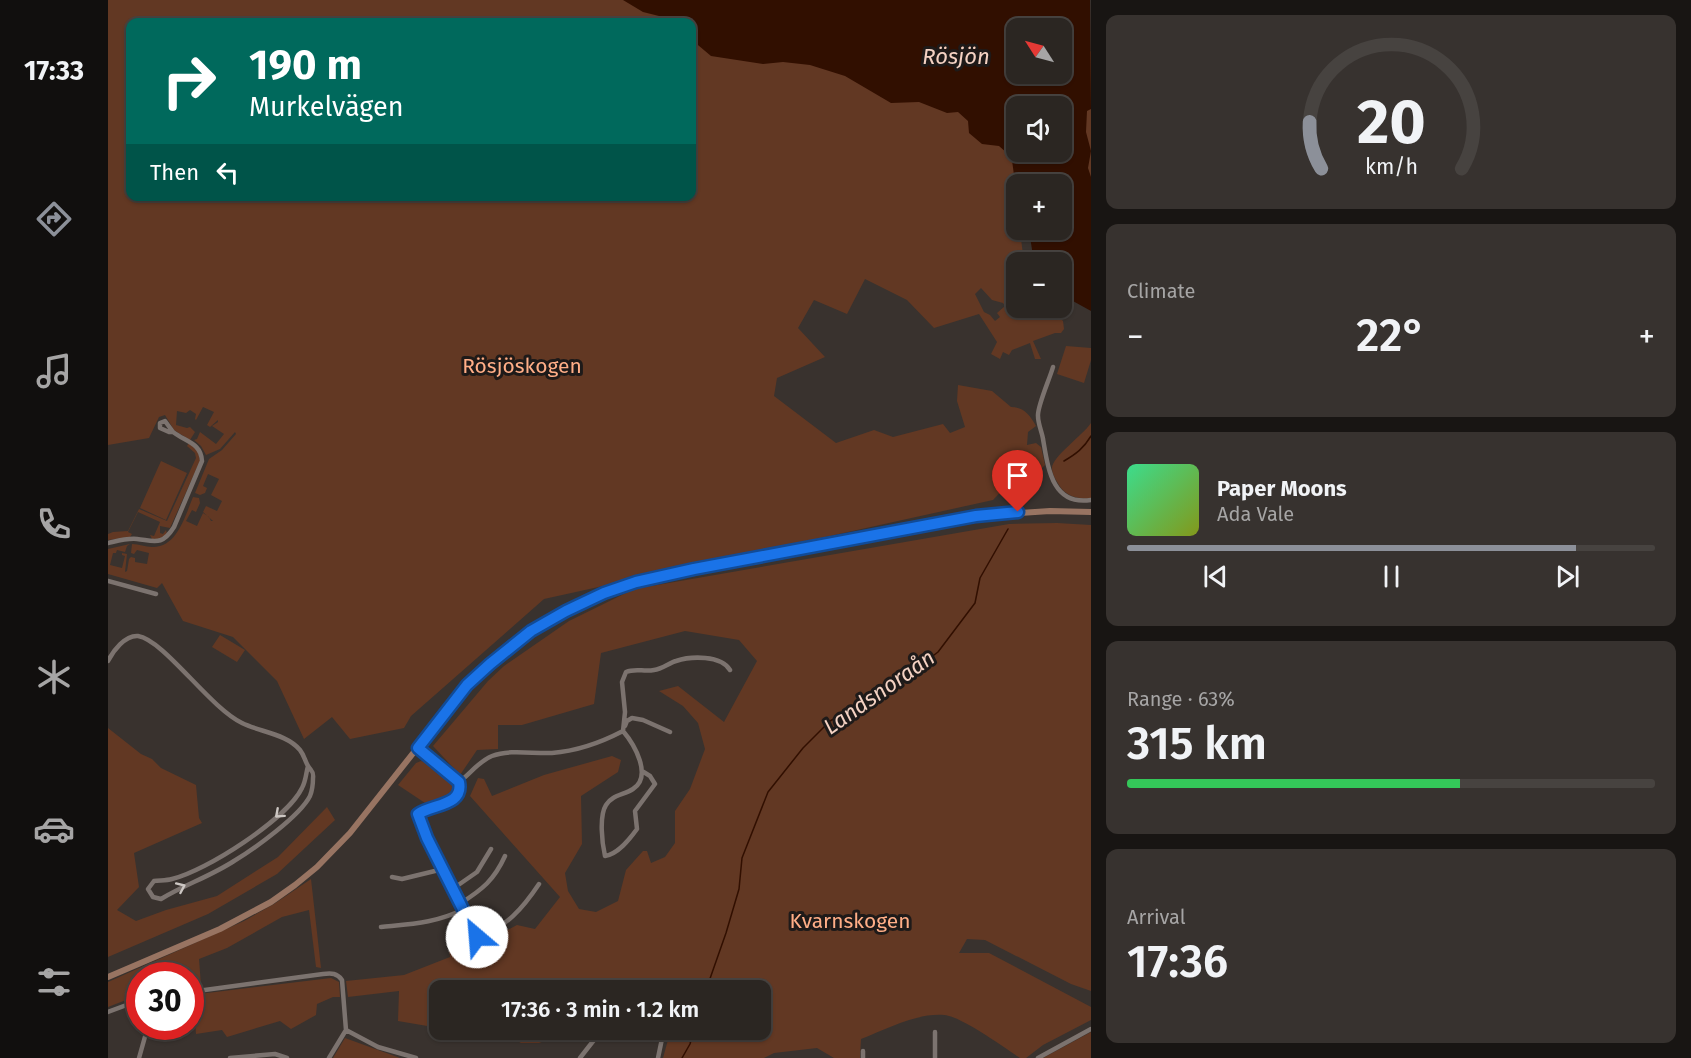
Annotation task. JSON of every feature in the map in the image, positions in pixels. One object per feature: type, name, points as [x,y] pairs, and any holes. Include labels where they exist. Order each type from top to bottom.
[{"type":"main road","points":[[108,977],[220,929],[271,902],[295,885],[317,867],[350,833],[467,685],[531,631],[574,607],[636,582],[976,516],[1050,511],[1091,512]]},
{"type":"street","points":[[1053,367],[1037,414],[1049,472],[1065,496],[1082,502],[1091,500]]},
{"type":"street","points":[[108,543],[126,539],[159,541],[174,527],[202,461],[200,450],[196,445],[173,432]]},
{"type":"street","points":[[108,581],[156,594]]},
{"type":"street","points":[[109,658],[127,638],[136,636],[146,639],[166,655],[220,709],[242,723],[291,742],[299,748],[313,771],[314,778],[310,796],[272,834],[234,861],[207,876],[172,890],[161,899],[153,897],[149,886],[154,881],[171,880],[202,866],[237,847],[265,826],[302,789],[308,766]]},
{"type":"street","points":[[642,771],[650,776],[655,784],[635,811],[637,830],[619,850],[605,855],[602,824],[604,808],[612,798],[637,786],[641,780],[642,771],[632,742],[623,731],[625,712],[622,682],[626,672],[633,669],[656,670],[672,662],[690,658],[718,661],[728,666],[730,670]]},
{"type":"street","points":[[459,782],[484,760],[492,756],[504,753],[553,753],[579,750],[623,731],[627,721],[632,718],[643,720],[670,732]]},
{"type":"street","points":[[418,748],[459,782],[461,789],[456,798],[418,814],[427,838],[477,937],[491,933],[514,916],[539,884]]},
{"type":"street","points":[[453,888],[477,872],[491,849]]},
{"type":"street","points":[[461,903],[483,889],[492,880],[505,856]]},
{"type":"street","points":[[392,877],[402,879],[443,869]]},
{"type":"street","points":[[381,927],[429,922],[448,917],[464,909]]},
{"type":"street","points":[[204,990],[323,974],[338,975],[342,980],[346,1030],[329,1058]]},
{"type":"street","points":[[108,1012],[126,1005]]},
{"type":"street","points":[[1038,1058],[1091,1029]]},
{"type":"street","points":[[346,1030],[378,1047],[416,1058]]},
{"type":"street","points":[[935,1032],[935,1058]]},
{"type":"street","points":[[139,1058],[144,1040]]},
{"type":"street","points":[[580,1058],[594,1040]]},
{"type":"street","points":[[658,1058],[662,1040]]},
{"type":"street","points":[[863,1051],[863,1058]]},
{"type":"street","points":[[230,1058],[275,1054],[287,1058]]},
{"type":"green space","name":"Rösjöskogen","points":[[108,0],[844,0],[1006,69],[1006,84],[1072,84],[1072,66],[1091,51],[1091,211],[1072,193],[1072,174],[1006,174],[1006,240],[1021,240],[1023,252],[1006,252],[1006,318],[1060,318],[1063,321],[1064,329],[1061,333],[1033,341],[1041,359],[1035,359],[1030,343],[1012,350],[1009,355],[1003,352],[1000,359],[991,354],[997,342],[979,314],[934,328],[907,300],[865,279],[847,314],[814,300],[798,328],[825,357],[777,378],[774,396],[836,443],[874,430],[893,437],[943,424],[950,433],[965,427],[957,401],[958,385],[992,391],[1011,407],[1023,410],[1031,418],[1036,426],[1028,432],[1027,445],[1036,443],[1041,447],[1045,465],[1040,470],[1017,462],[1011,481],[993,500],[544,599],[411,716],[404,728],[350,739],[332,717],[304,739],[277,681],[233,637],[183,621],[162,583],[157,588],[108,574],[108,549],[130,544],[125,552],[117,550],[113,553],[110,565],[122,568],[125,556],[122,553],[127,554],[125,572],[131,557],[135,558],[135,562],[147,564],[149,553],[137,550],[134,554],[131,553],[132,544],[152,547],[168,542],[179,530],[193,497],[199,498],[200,503],[196,512],[192,510],[186,521],[197,526],[203,513],[207,516],[203,512],[206,506],[217,511],[222,501],[211,495],[219,479],[208,474],[203,486],[207,488],[205,493],[200,495],[195,493],[209,459],[222,450],[236,434],[235,432],[220,449],[206,455],[194,440],[200,432],[216,444],[224,434],[212,426],[218,420],[210,427],[207,425],[214,412],[203,407],[196,420],[196,414],[190,410],[186,413],[177,411],[176,425],[190,427],[195,432],[190,440],[174,430],[165,415],[159,417],[149,438],[108,445]],"holes":[[[981,288],[992,300],[1003,303],[1005,306],[997,313],[1000,317],[995,321],[984,312],[975,294]]]},
{"type":"green space","points":[[1066,346],[1091,348],[1091,360],[1084,383],[1057,374]]},
{"type":"green space","points":[[1091,423],[1091,499],[1086,499],[1065,492],[1055,479],[1052,468],[1053,463],[1062,452]]},
{"type":"green space","points":[[189,443],[198,451],[200,461],[170,528],[160,526],[160,533],[163,534],[166,530],[167,534],[159,539],[152,539],[150,535],[154,536],[160,522],[138,512],[128,532],[132,534],[130,537],[108,540],[108,534],[128,531],[139,509],[167,521],[196,458],[195,453],[187,446]]},
{"type":"green space","points":[[161,461],[187,473],[166,520],[140,508]]},
{"type":"green space","name":"Kvarnskogen","points":[[1009,524],[1091,525],[1091,991],[1071,984],[985,940],[967,939],[959,953],[989,953],[1091,1007],[1091,1020],[1043,1045],[1026,1058],[1020,1058],[961,1021],[944,1015],[933,1015],[891,1026],[861,1039],[860,1058],[834,1058],[817,1048],[774,1053],[764,1058],[663,1058],[668,1040],[771,1040],[771,980],[429,980],[429,1026],[398,1021],[399,991],[348,997],[346,981],[404,975],[450,957],[448,943],[484,942],[517,925],[535,929],[560,897],[470,796],[478,778],[484,779],[492,796],[544,775],[612,756],[621,760],[618,772],[581,796],[582,844],[565,873],[568,891],[579,909],[596,912],[618,901],[626,870],[643,851],[647,851],[651,863],[665,857],[675,843],[675,811],[690,789],[705,749],[698,723],[683,706],[659,691],[678,686],[724,722],[757,661],[739,640],[685,631],[601,653],[594,704],[522,725],[498,725],[498,749],[477,750],[460,775],[433,746],[488,681],[504,666],[569,621],[634,589]]},
{"type":"green space","points":[[220,635],[245,650],[237,662],[212,647]]},
{"type":"green space","points":[[108,728],[161,768],[196,785],[199,818],[202,823],[134,853],[139,887],[117,910],[136,921],[217,896],[278,857],[327,807],[335,820],[277,874],[208,914],[108,957]]},
{"type":"green space","points":[[421,761],[427,763],[453,785],[453,795],[425,803],[398,785],[416,763]]},
{"type":"green space","points":[[311,879],[321,968],[316,967],[309,910],[282,917],[227,948],[199,959],[199,962],[153,962],[244,921]]},
{"type":"green space","points":[[126,974],[126,1000],[108,1007],[108,982]]},
{"type":"green space","points":[[331,978],[339,982],[340,997],[333,997],[317,1004],[316,1015],[291,1029],[280,1021],[227,1037],[222,1030],[204,1033],[204,993]]},
{"type":"green space","points":[[1091,1032],[1091,1058],[1043,1058]]},
{"type":"green space","points":[[345,1038],[400,1058],[333,1058]]},
{"type":"green space","points":[[516,1040],[547,1040],[539,1043],[521,1043]]},
{"type":"water","name":"Rösjön","points":[[623,0],[1090,0],[1091,109],[1087,111],[1086,132],[1091,151],[1088,168],[1091,177],[1091,311],[1072,301],[1072,252],[1032,252],[1031,240],[1072,240],[1072,174],[1014,174],[1012,162],[1072,162],[1072,96],[1006,96],[1006,152],[999,146],[982,144],[969,133],[968,121],[958,112],[947,113],[919,102],[891,103],[845,76],[810,65],[783,62],[763,64],[711,56],[696,43],[696,18],[667,18],[643,12]]},
{"type":"waterway","points":[[1064,461],[1086,444],[1091,436]]},
{"type":"waterway","name":"Landsnoraån","points":[[710,980],[739,889],[742,858],[768,792],[803,748],[830,721],[892,687],[938,652],[975,603],[980,578],[1008,529]]},
{"type":"waterway","name":"Landsnoraån","points":[[682,1058],[691,1040]]},
{"type":"route","points":[[477,937],[427,838],[418,814],[423,810],[450,802],[459,796],[461,789],[459,782],[418,748],[467,685],[531,631],[582,603],[636,582],[976,516],[1018,512]]}]
